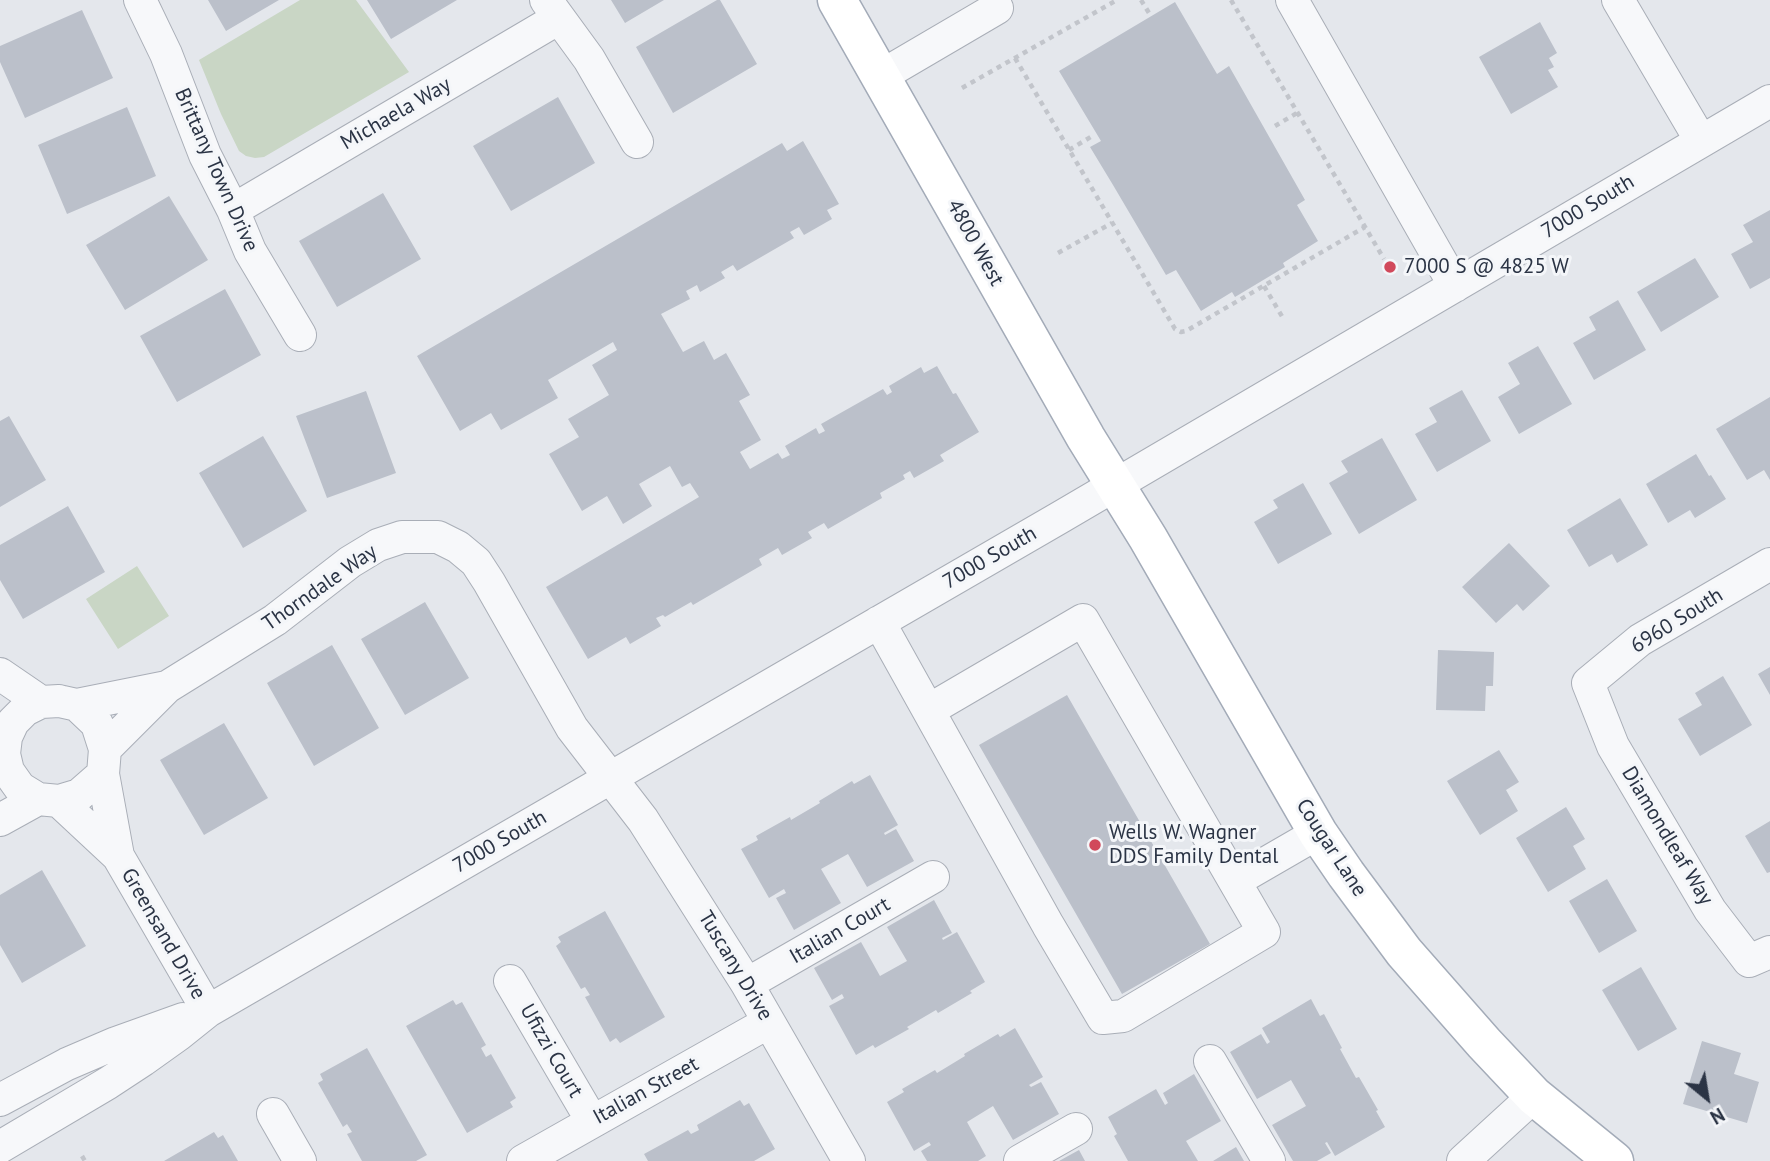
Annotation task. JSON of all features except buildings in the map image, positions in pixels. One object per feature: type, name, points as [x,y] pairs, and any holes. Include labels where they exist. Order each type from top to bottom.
[{"type":"main road","name":"4800 West","points":[[837,0],[1114,485]]},
{"type":"main road","name":"Cougar Lane","points":[[1114,485],[1155,550],[1318,833],[1367,903],[1459,1016],[1534,1096],[1614,1161]]},
{"type":"street","name":"Brittany Town Drive","points":[[140,0],[166,54],[205,155],[250,251],[300,335]]},
{"type":"street","points":[[1292,0],[1455,286]]},
{"type":"street","points":[[1618,0],[1701,141]]},
{"type":"street","points":[[881,76],[1001,3]]},
{"type":"street","name":"Michaela Way","points":[[233,210],[553,9]]},
{"type":"street","points":[[553,9],[589,59],[637,142]]},
{"type":"street","name":"7000 South","points":[[0,1147],[144,1060],[208,1011],[1770,101]]},
{"type":"street","name":"Thorndale Way","points":[[104,762],[167,687],[275,620],[350,562],[378,545],[402,537],[438,537],[458,547],[476,562],[572,728],[611,778]]},
{"type":"street","name":"6960 South","points":[[1588,683],[1640,640],[1770,564]]},
{"type":"street","points":[[879,622],[1103,1018],[1122,1016],[1264,932],[1083,620],[929,710]]},
{"type":"street","points":[[0,674],[41,702]]},
{"type":"street","name":"Diamondleaf Way","points":[[1588,683],[1613,746],[1710,910],[1749,961],[1770,952]]},
{"type":"street","name":"Thorndale Way","points":[[77,705],[167,687]]},
{"type":"street","points":[[0,820],[48,800],[79,795],[104,762],[97,724],[77,705],[60,701],[41,702],[25,710],[3,730],[4,779],[48,800]]},
{"type":"street","name":"Greensand Drive","points":[[104,762],[118,856]]},
{"type":"street","name":"Tuscany Drive","points":[[611,778],[643,820],[747,984],[849,1161]]},
{"type":"street","name":"Greensand Drive","points":[[48,800],[118,856],[208,1011]]},
{"type":"street","points":[[1234,881],[1318,833]]},
{"type":"street","name":"Italian Court","points":[[747,984],[933,877]]},
{"type":"street","name":"Ufizzi Court","points":[[510,981],[592,1121]]},
{"type":"street","name":"7000 South","points":[[0,1100],[67,1064],[116,1043],[208,1011]]},
{"type":"street","name":"Italian Street","points":[[523,1161],[769,1022]]},
{"type":"street","points":[[1210,1061],[1269,1161]]},
{"type":"street","points":[[1463,1161],[1534,1096]]},
{"type":"street","points":[[273,1114],[300,1161]]},
{"type":"street","points":[[1020,1161],[1076,1129]]},
{"type":"path","points":[[962,88],[1117,0]]},
{"type":"path","points":[[1141,0],[1149,13]]},
{"type":"path","points":[[1231,0],[1384,259]]},
{"type":"path","points":[[1015,58],[1175,329],[1181,332],[1365,227]]},
{"type":"path","points":[[1275,125],[1297,113]]},
{"type":"path","points":[[1069,150],[1094,135]]},
{"type":"path","points":[[1058,253],[1112,223]]},
{"type":"path","points":[[1264,286],[1283,318]]},
{"type":"green space","points":[[300,0],[356,0],[409,72],[264,157],[246,156],[239,151],[199,60]]},
{"type":"green space","points":[[137,566],[169,616],[118,649],[86,599]]},
{"type":"place","name":"7000 S @ 4825 W","points":[[1390,267]]},
{"type":"place","name":"Wells W. Wagner DDS Family Dental","points":[[1095,845]]}]
